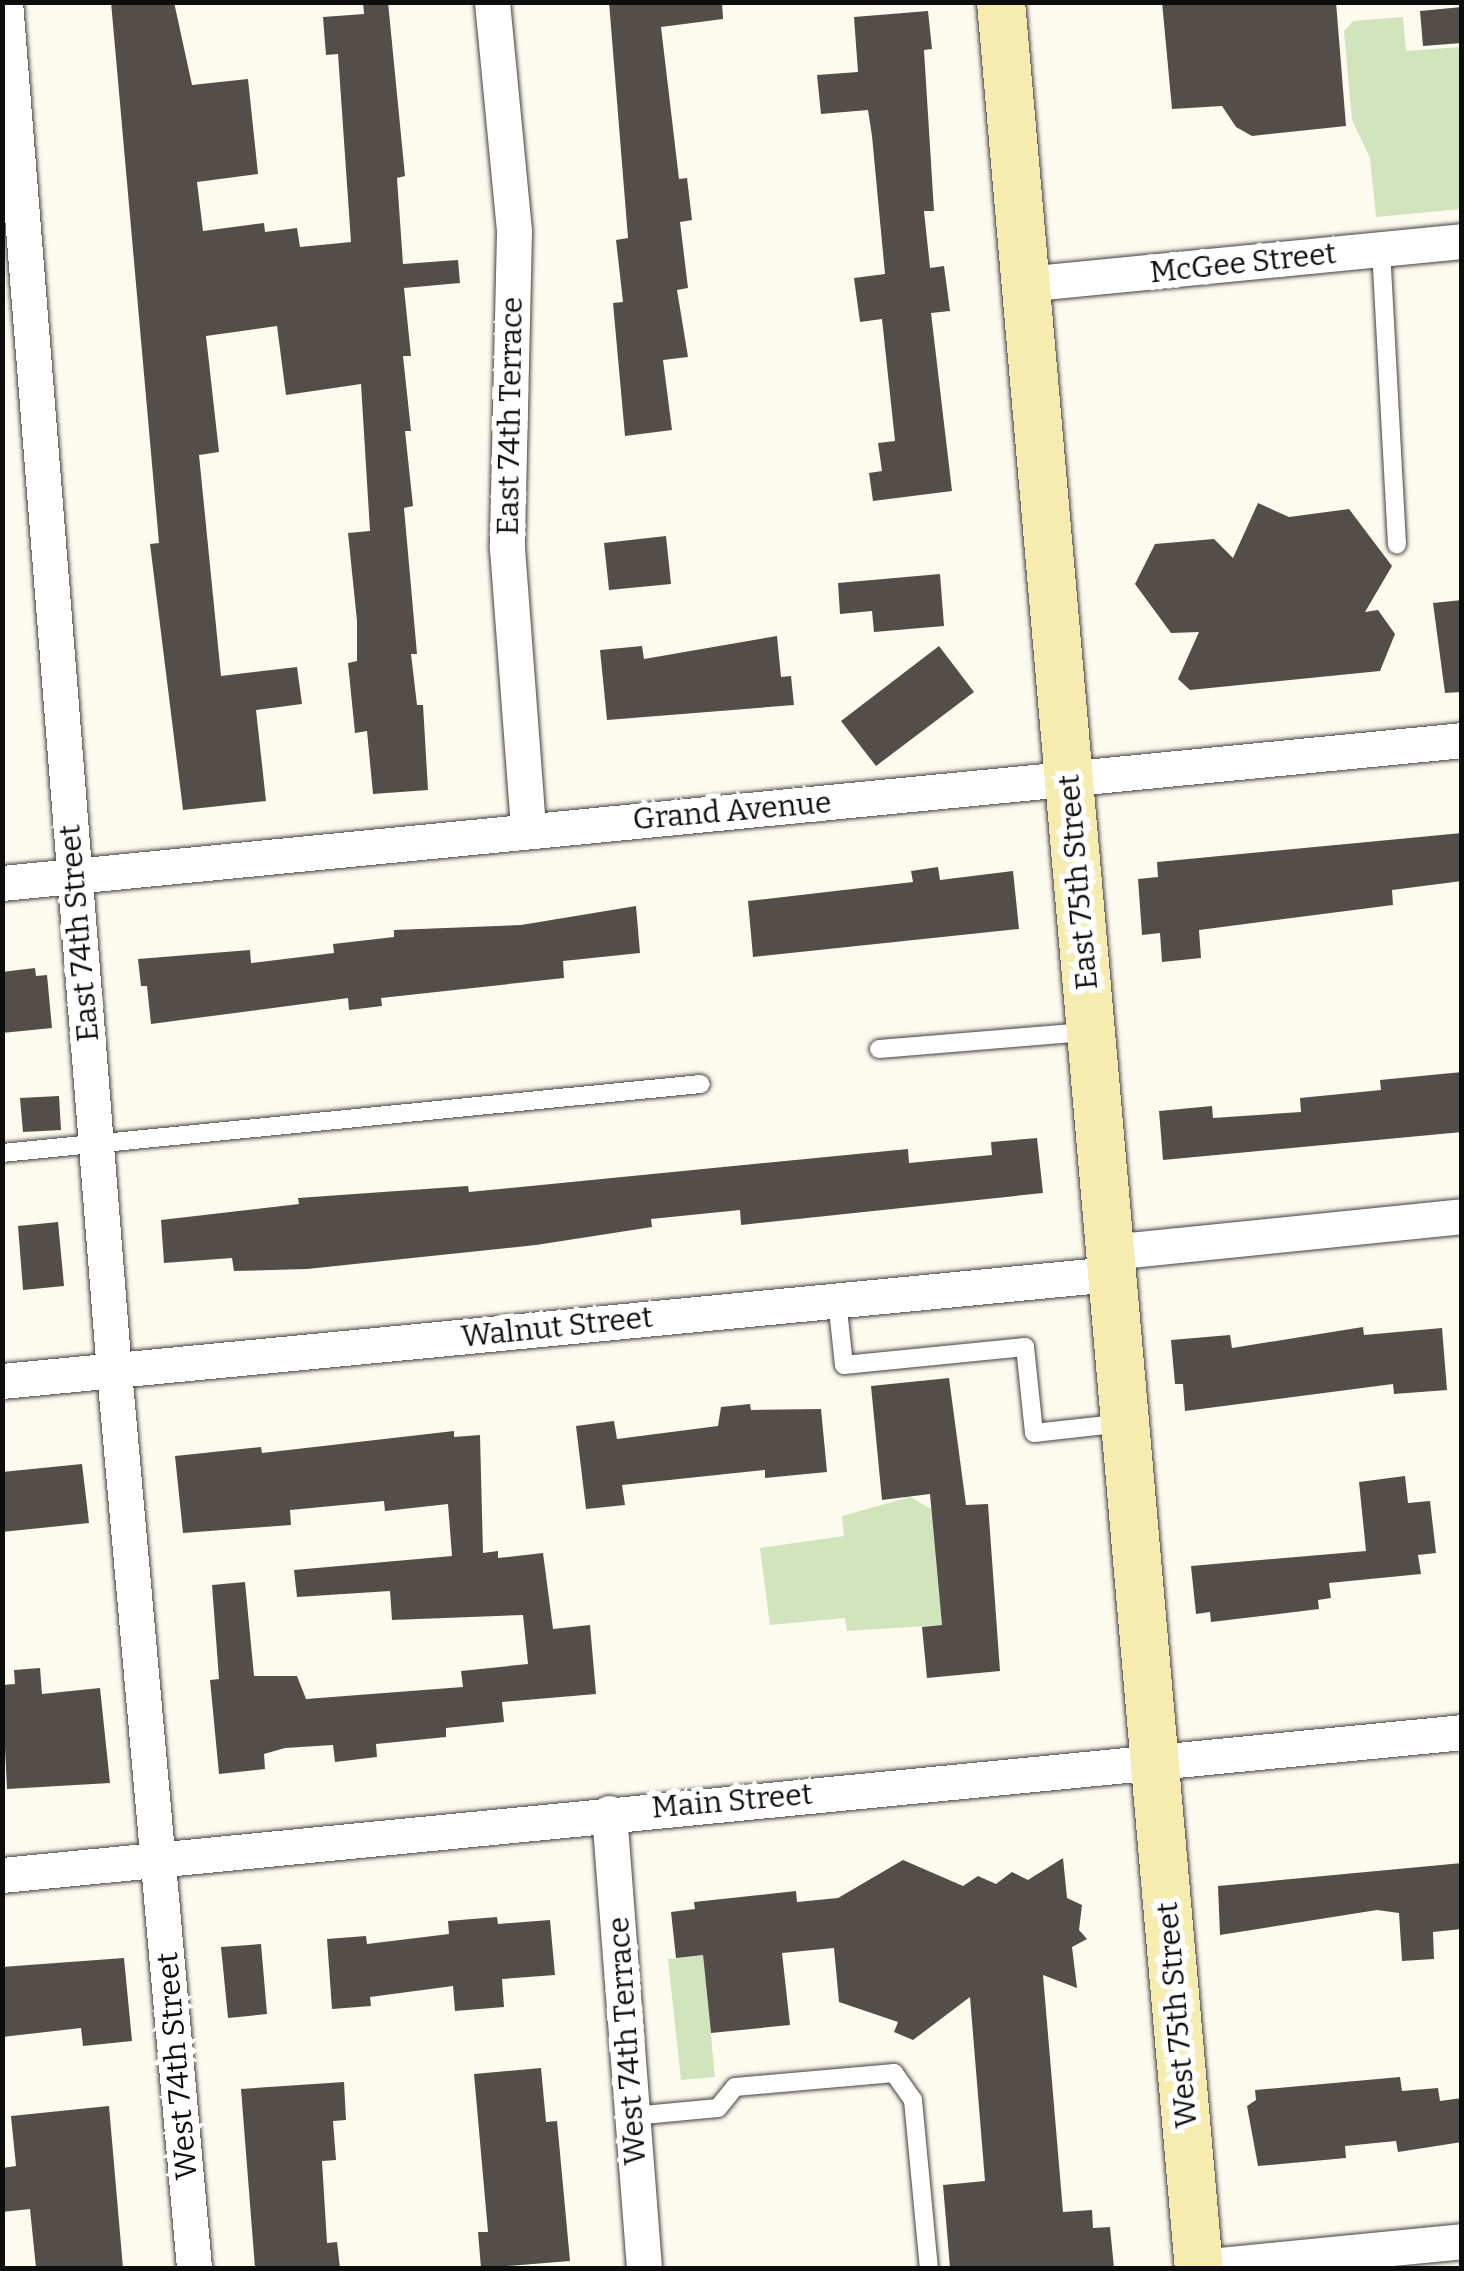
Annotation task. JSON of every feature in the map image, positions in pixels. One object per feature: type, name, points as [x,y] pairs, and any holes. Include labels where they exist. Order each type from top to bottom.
[{"type":"main road","name":"East 75th Street","points":[[1001,2],[1155,1760]]},
{"type":"main road","name":"West 75th Street","points":[[1155,1760],[1199,2268]]},
{"type":"street","name":"East 74th Street","points":[[6,2],[114,1371],[160,1863]]},
{"type":"street","name":"East 74th Terrace","points":[[492,2],[514,231],[507,548],[528,830]]},
{"type":"street","name":"McGee Street","points":[[1025,284],[1462,241]]},
{"type":"street","name":"Grand Avenue","points":[[2,884],[1462,740]]},
{"type":"street","name":"Walnut Street","points":[[2,1382],[838,1300],[1462,1216]]},
{"type":"street","name":"Main Street","points":[[2,1875],[160,1863],[609,1813],[1462,1732]]},
{"type":"street","name":"West 74th Terrace","points":[[609,1813],[644,2268]]},
{"type":"street","name":"West 74th Street","points":[[160,1863],[194,2268]]},
{"type":"street","points":[[1199,2268],[1462,2242]]},
{"type":"lane","points":[[1381,249],[1397,545]]},
{"type":"lane","points":[[880,1049],[1090,1032]]},
{"type":"lane","points":[[2,1153],[701,1084]]},
{"type":"lane","points":[[838,1300],[844,1365],[1024,1347],[1034,1432],[1125,1423]]},
{"type":"lane","points":[[633,2116],[718,2108],[734,2087],[894,2073],[914,2100],[929,2268]]},
{"type":"green space","points":[[1403,17],[1406,51],[1461,47],[1461,209],[1376,217],[1370,158],[1352,120],[1344,31],[1353,21]]},
{"type":"green space","points":[[910,1497],[931,1509],[942,1625],[847,1631],[845,1618],[770,1625],[760,1548],[844,1536],[842,1516]]},
{"type":"green space","points":[[703,1955],[715,2077],[681,2080],[668,1959]]},
{"type":"building","points":[[111,2],[174,2],[192,85],[248,79],[258,174],[197,182],[203,231],[264,223],[265,232],[297,228],[300,247],[351,242],[338,54],[326,55],[323,17],[364,14],[363,2],[388,2],[405,176],[397,178],[403,264],[458,260],[460,283],[404,288],[411,356],[403,356],[411,431],[405,431],[413,506],[404,508],[417,654],[411,654],[417,705],[423,705],[428,790],[373,794],[367,731],[355,733],[348,663],[357,661],[357,621],[348,533],[370,531],[361,384],[286,395],[277,326],[206,336],[219,452],[199,455],[221,676],[297,667],[302,704],[256,710],[266,801],[183,810],[150,544],[159,543]]},
{"type":"building","points":[[609,2],[722,2],[723,19],[661,27],[679,179],[687,178],[692,220],[680,222],[688,288],[677,290],[688,357],[663,360],[672,430],[625,436],[613,303],[623,302],[616,240],[628,238]]},
{"type":"building","points":[[1162,2],[1336,2],[1346,126],[1252,136],[1236,127],[1222,106],[1172,109]]},
{"type":"building","points":[[1462,7],[1462,43],[1423,46],[1420,11]]},
{"type":"building","points":[[928,11],[932,49],[924,50],[934,211],[924,211],[930,268],[944,266],[950,311],[931,313],[952,491],[873,501],[869,473],[882,471],[878,443],[895,441],[882,319],[860,322],[854,278],[885,274],[872,136],[868,110],[821,114],[817,75],[858,72],[854,17]]},
{"type":"building","points":[[1258,503],[1289,517],[1349,509],[1392,566],[1365,612],[1378,610],[1395,634],[1380,671],[1190,690],[1178,679],[1199,632],[1171,633],[1135,584],[1155,544],[1214,539],[1233,558]]},
{"type":"building","points":[[666,536],[671,584],[609,590],[604,543]]},
{"type":"building","points":[[940,574],[944,626],[874,632],[872,611],[840,614],[838,583]]},
{"type":"building","points":[[1462,600],[1462,692],[1445,693],[1433,603]]},
{"type":"building","points":[[777,636],[781,677],[791,676],[794,705],[607,720],[600,650],[642,646],[644,659]]},
{"type":"building","points":[[939,646],[974,692],[876,766],[841,721]]},
{"type":"building","points":[[1462,833],[1462,881],[1392,890],[1393,905],[1199,930],[1201,958],[1162,962],[1160,933],[1142,935],[1138,879],[1158,877],[1157,862]]},
{"type":"building","points":[[938,867],[940,880],[1013,871],[1019,929],[753,957],[748,901],[913,882],[911,871]]},
{"type":"building","points":[[636,906],[640,953],[563,961],[564,978],[381,998],[382,1006],[349,1010],[348,998],[151,1024],[147,986],[141,986],[138,959],[250,950],[251,963],[334,953],[333,944],[394,937],[394,930],[521,925]]},
{"type":"building","points":[[35,968],[36,976],[47,975],[52,1028],[2,1033],[2,972]]},
{"type":"building","points":[[1462,1072],[1462,1132],[1163,1160],[1159,1111],[1212,1106],[1213,1118],[1301,1112],[1300,1098],[1381,1090],[1380,1080]]},
{"type":"building","points":[[59,1096],[61,1130],[23,1132],[20,1098]]},
{"type":"building","points":[[1037,1138],[1043,1193],[741,1225],[740,1210],[651,1219],[652,1227],[536,1245],[307,1269],[234,1271],[232,1258],[164,1263],[161,1220],[299,1204],[298,1198],[468,1186],[469,1192],[908,1149],[909,1163],[992,1155],[991,1142]]},
{"type":"building","points":[[58,1222],[64,1286],[23,1290],[18,1226]]},
{"type":"building","points":[[1363,1327],[1364,1335],[1442,1328],[1447,1390],[1394,1394],[1393,1384],[1185,1411],[1183,1384],[1175,1384],[1171,1340],[1230,1335],[1232,1348]]},
{"type":"building","points":[[949,1378],[966,1505],[988,1504],[1000,1671],[927,1678],[922,1627],[942,1625],[930,1494],[882,1500],[871,1386]]},
{"type":"building","points":[[750,1404],[751,1410],[821,1409],[827,1472],[765,1478],[765,1470],[622,1485],[625,1505],[586,1509],[576,1426],[614,1421],[617,1439],[718,1426],[721,1407]]},
{"type":"building","points":[[454,1431],[454,1437],[480,1435],[483,1553],[498,1551],[498,1558],[543,1553],[553,1629],[590,1625],[596,1694],[502,1702],[504,1722],[446,1728],[446,1737],[376,1744],[377,1757],[335,1762],[333,1745],[285,1748],[264,1754],[265,1769],[219,1774],[210,1680],[219,1679],[212,1585],[245,1582],[254,1676],[297,1676],[306,1699],[463,1687],[461,1671],[528,1664],[523,1615],[392,1620],[390,1591],[297,1597],[294,1570],[452,1556],[448,1504],[385,1511],[384,1501],[290,1510],[291,1525],[183,1533],[175,1456],[261,1447],[262,1453]]},
{"type":"building","points":[[82,1464],[89,1523],[2,1532],[2,1472]]},
{"type":"building","points":[[1405,1476],[1408,1503],[1430,1501],[1436,1553],[1418,1555],[1421,1574],[1329,1583],[1331,1598],[1318,1600],[1319,1609],[1211,1622],[1210,1612],[1196,1614],[1191,1566],[1366,1551],[1359,1482]]},
{"type":"building","points":[[40,1668],[42,1694],[100,1688],[110,1783],[7,1789],[2,1685],[15,1684],[14,1670]]},
{"type":"building","points":[[1063,1858],[1067,1898],[1082,1905],[1079,1930],[1087,1939],[1072,1947],[1077,1988],[1043,1975],[1063,2212],[1092,2210],[1093,2228],[1110,2227],[1114,2268],[950,2268],[943,2185],[985,2181],[970,1997],[913,2040],[894,2032],[898,2022],[839,2002],[834,1948],[782,1953],[790,2025],[711,2033],[703,1955],[676,1958],[671,1912],[695,1909],[694,1902],[796,1891],[797,1902],[838,1898],[903,1860],[963,1886],[978,1876],[996,1884],[1012,1872],[1028,1880]]},
{"type":"building","points":[[1462,1863],[1462,1929],[1433,1932],[1434,1959],[1402,1961],[1399,1913],[1377,1910],[1220,1935],[1218,1886]]},
{"type":"building","points":[[497,1917],[498,1924],[550,1920],[555,1975],[502,1979],[504,2007],[455,2011],[453,1986],[370,1997],[371,2006],[332,2009],[327,1939],[366,1936],[367,1944],[449,1934],[448,1921]]},
{"type":"building","points":[[261,1944],[267,2014],[228,2018],[221,1947]]},
{"type":"building","points":[[124,1958],[132,2041],[83,2046],[81,2028],[2,2037],[2,1967]]},
{"type":"building","points":[[541,2068],[546,2122],[557,2121],[570,2261],[481,2268],[478,2232],[488,2232],[474,2074]]},
{"type":"building","points":[[1400,2077],[1402,2091],[1438,2088],[1440,2101],[1462,2098],[1462,2142],[1398,2152],[1396,2141],[1345,2146],[1346,2158],[1258,2166],[1247,2106],[1256,2100],[1255,2090]]},
{"type":"building","points":[[344,2082],[346,2120],[333,2121],[336,2160],[322,2161],[327,2243],[337,2242],[340,2268],[255,2268],[241,2089]]},
{"type":"building","points":[[109,2106],[123,2268],[36,2268],[30,2209],[2,2212],[2,2168],[16,2166],[11,2116]]}]
